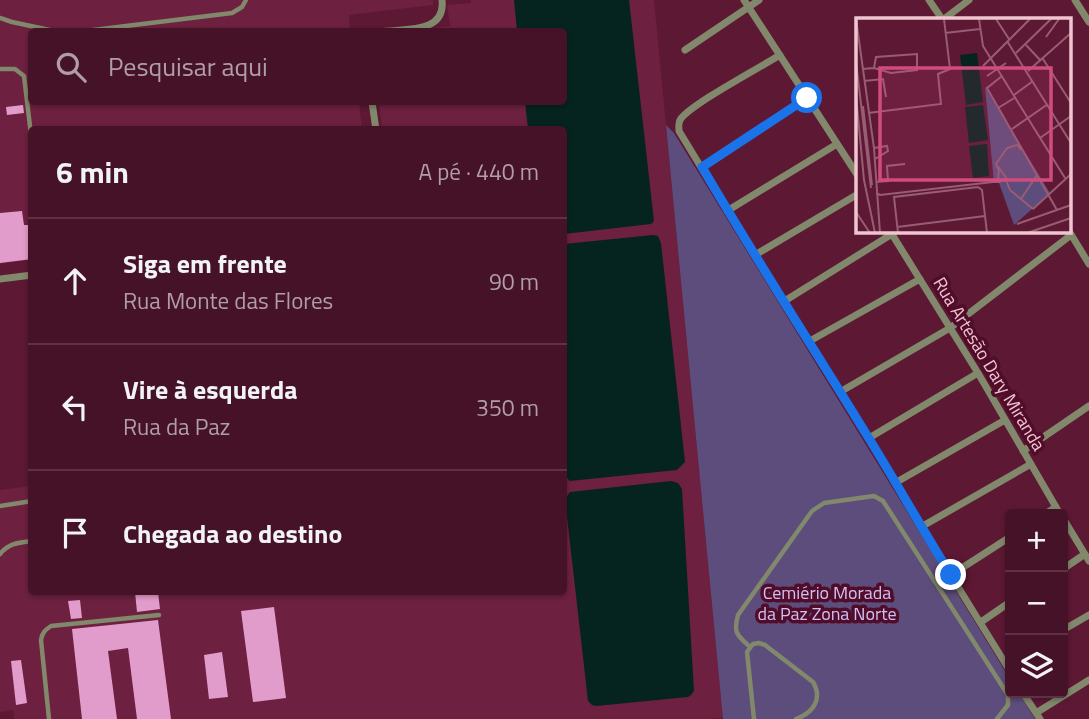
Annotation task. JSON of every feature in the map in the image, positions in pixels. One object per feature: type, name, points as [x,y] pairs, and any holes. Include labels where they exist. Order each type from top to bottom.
[{"type":"street","points":[[416,28],[425,27],[442,16],[442,0]]},
{"type":"street","points":[[685,50],[747,4],[759,0]]},
{"type":"street","points":[[929,0],[942,18]]},
{"type":"street","points":[[944,18],[969,0]]},
{"type":"street","points":[[1075,0],[1089,22]]},
{"type":"street","points":[[747,4],[856,172]]},
{"type":"street","points":[[780,55],[695,106],[681,119],[679,131],[1005,661]]},
{"type":"street","points":[[702,167],[807,98]]},
{"type":"street","points":[[372,105],[375,126]]},
{"type":"street","points":[[727,211],[837,144]]},
{"type":"street","points":[[755,256],[856,195]]},
{"type":"street","points":[[783,302],[891,233]]},
{"type":"street","name":"Rua Artesão Dary Miranda","points":[[891,233],[978,373],[1058,509]]},
{"type":"street","points":[[840,393],[950,328],[1070,233],[1089,264]]},
{"type":"street","points":[[0,279],[28,276]]},
{"type":"street","points":[[808,342],[920,279]]},
{"type":"street","points":[[869,438],[978,373]]},
{"type":"street","points":[[1023,451],[1089,406]]},
{"type":"street","points":[[895,483],[1004,419]]},
{"type":"street","points":[[921,527],[1031,464]]},
{"type":"street","name":"Rua Artesão Dary Miranda","points":[[1068,526],[1087,557]]},
{"type":"street","points":[[951,575],[1005,540]]},
{"type":"street","points":[[1068,566],[1087,557]]},
{"type":"street","points":[[981,622],[1005,606]]},
{"type":"street","points":[[1068,627],[1089,615]]},
{"type":"street","points":[[1026,698],[1038,716],[1089,680]]},
{"type":"lane","points":[[110,28],[232,13],[242,7],[246,0]]},
{"type":"lane","points":[[0,18],[39,28]]},
{"type":"lane","points":[[0,69],[15,69],[24,76],[30,126]]},
{"type":"lane","points":[[750,647],[737,635],[735,626],[738,615],[812,511],[824,503],[874,496],[883,501],[1008,695],[1008,705],[997,719]]},
{"type":"lane","points":[[0,506],[28,502]]},
{"type":"lane","points":[[0,554],[13,543],[28,541]]},
{"type":"lane","points":[[49,719],[41,640],[45,629],[51,626],[159,615]]},
{"type":"lane","points":[[754,719],[747,659],[750,647],[759,643],[813,682],[816,688],[816,704],[800,718]]},
{"type":"shaded area","points":[[0,0],[433,0],[433,5],[349,15],[350,28],[28,28],[28,105],[359,105],[362,126],[28,126],[28,260],[0,264]]},
{"type":"shaded area","points":[[471,0],[654,0],[723,718],[14,719],[13,710],[0,712],[0,490],[28,486],[28,595],[567,595],[567,126],[382,126],[379,105],[567,105],[567,28],[432,28],[450,26],[447,5],[471,3]]},
{"type":"shaded area","points":[[514,0],[629,0],[654,221],[651,224],[567,234],[567,126],[528,126],[525,105],[567,105],[567,28],[517,28]]},
{"type":"shaded area","points":[[658,236],[661,243],[685,462],[677,470],[570,481],[567,478],[567,244]]},
{"type":"shaded area","points":[[671,481],[678,483],[682,489],[694,691],[688,697],[596,706],[588,701],[567,517],[567,496],[570,492]]},
{"type":"green space","name":"Cemiério Morada da Paz Zona Norte","points":[[666,125],[674,133],[1005,671],[1005,698],[1022,698],[1035,719],[723,719]]},
{"type":"building","points":[[23,105],[24,113],[7,115],[6,107]]},
{"type":"building","points":[[22,211],[24,225],[28,225],[28,260],[0,263],[0,213]]},
{"type":"building","points":[[135,595],[158,595],[160,609],[137,612]]},
{"type":"building","points":[[80,600],[82,618],[71,619],[68,601]]},
{"type":"building","points":[[274,607],[286,698],[253,702],[241,611]]},
{"type":"building","points":[[158,620],[171,719],[137,719],[128,648],[108,651],[117,719],[82,719],[72,629]]},
{"type":"building","points":[[222,652],[228,697],[209,699],[204,655]]},
{"type":"building","points":[[21,660],[27,703],[16,705],[11,661]]},
{"type":"route","points":[[807,98],[702,167],[951,575]]}]
